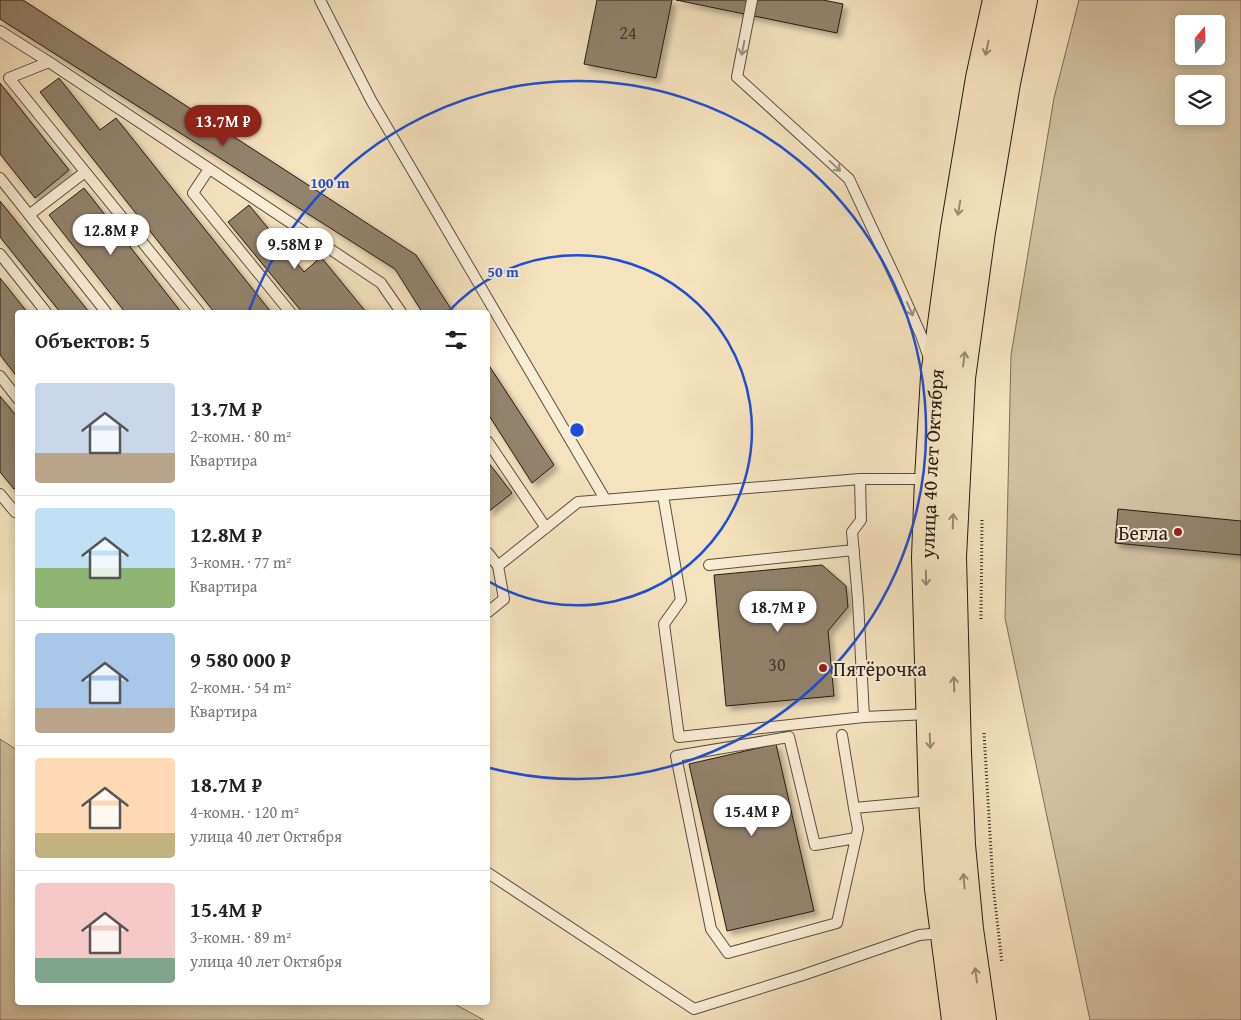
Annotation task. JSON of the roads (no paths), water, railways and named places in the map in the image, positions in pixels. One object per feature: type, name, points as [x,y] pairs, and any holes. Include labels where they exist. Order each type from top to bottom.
[{"type":"main road","name":"улица 40 лет Октября","points":[[957,931],[939,889],[933,801],[929,714],[926,557],[929,479],[935,376],[955,228],[980,78],[997,0]]},
{"type":"main road","name":"улица 40 лет Октября","points":[[957,931],[961,845],[953,650],[952,557],[961,378],[981,232],[1006,83],[1023,0]]},
{"type":"main road","points":[[956,1020],[957,931]]},
{"type":"main road","points":[[957,931],[982,1020]]},
{"type":"lane","points":[[320,0],[371,100],[605,499]]},
{"type":"lane","points":[[752,0],[737,77],[848,179],[918,327],[935,376]]},
{"type":"lane","points":[[0,31],[381,283],[400,310]]},
{"type":"lane","points":[[49,62],[9,78],[197,310]]},
{"type":"lane","points":[[209,169],[193,193],[288,310]]},
{"type":"lane","points":[[29,215],[85,172]]},
{"type":"lane","points":[[0,178],[104,310]]},
{"type":"lane","points":[[0,254],[44,310]]},
{"type":"lane","points":[[0,376],[15,395]]},
{"type":"lane","points":[[490,445],[546,528]]},
{"type":"lane","points":[[498,566],[578,502],[860,480],[929,479]]},
{"type":"lane","points":[[860,480],[861,520],[852,532],[864,717]]},
{"type":"lane","points":[[0,494],[15,512]]},
{"type":"lane","points":[[663,495],[681,600],[664,624],[678,737],[864,717],[929,714]]},
{"type":"lane","points":[[709,565],[854,550]]},
{"type":"lane","points":[[490,556],[498,566],[504,599],[490,610]]},
{"type":"lane","points":[[842,735],[858,829],[856,838],[837,923],[728,953],[711,929],[676,756],[789,737],[815,845],[856,838]]},
{"type":"lane","points":[[854,808],[933,801]]},
{"type":"lane","points":[[490,874],[694,1009],[803,975],[919,935],[957,931]]},
{"type":"place","name":"Бегла","points":[[1178,532]]},
{"type":"place","name":"Пятёрочка","points":[[823,668]]}]
